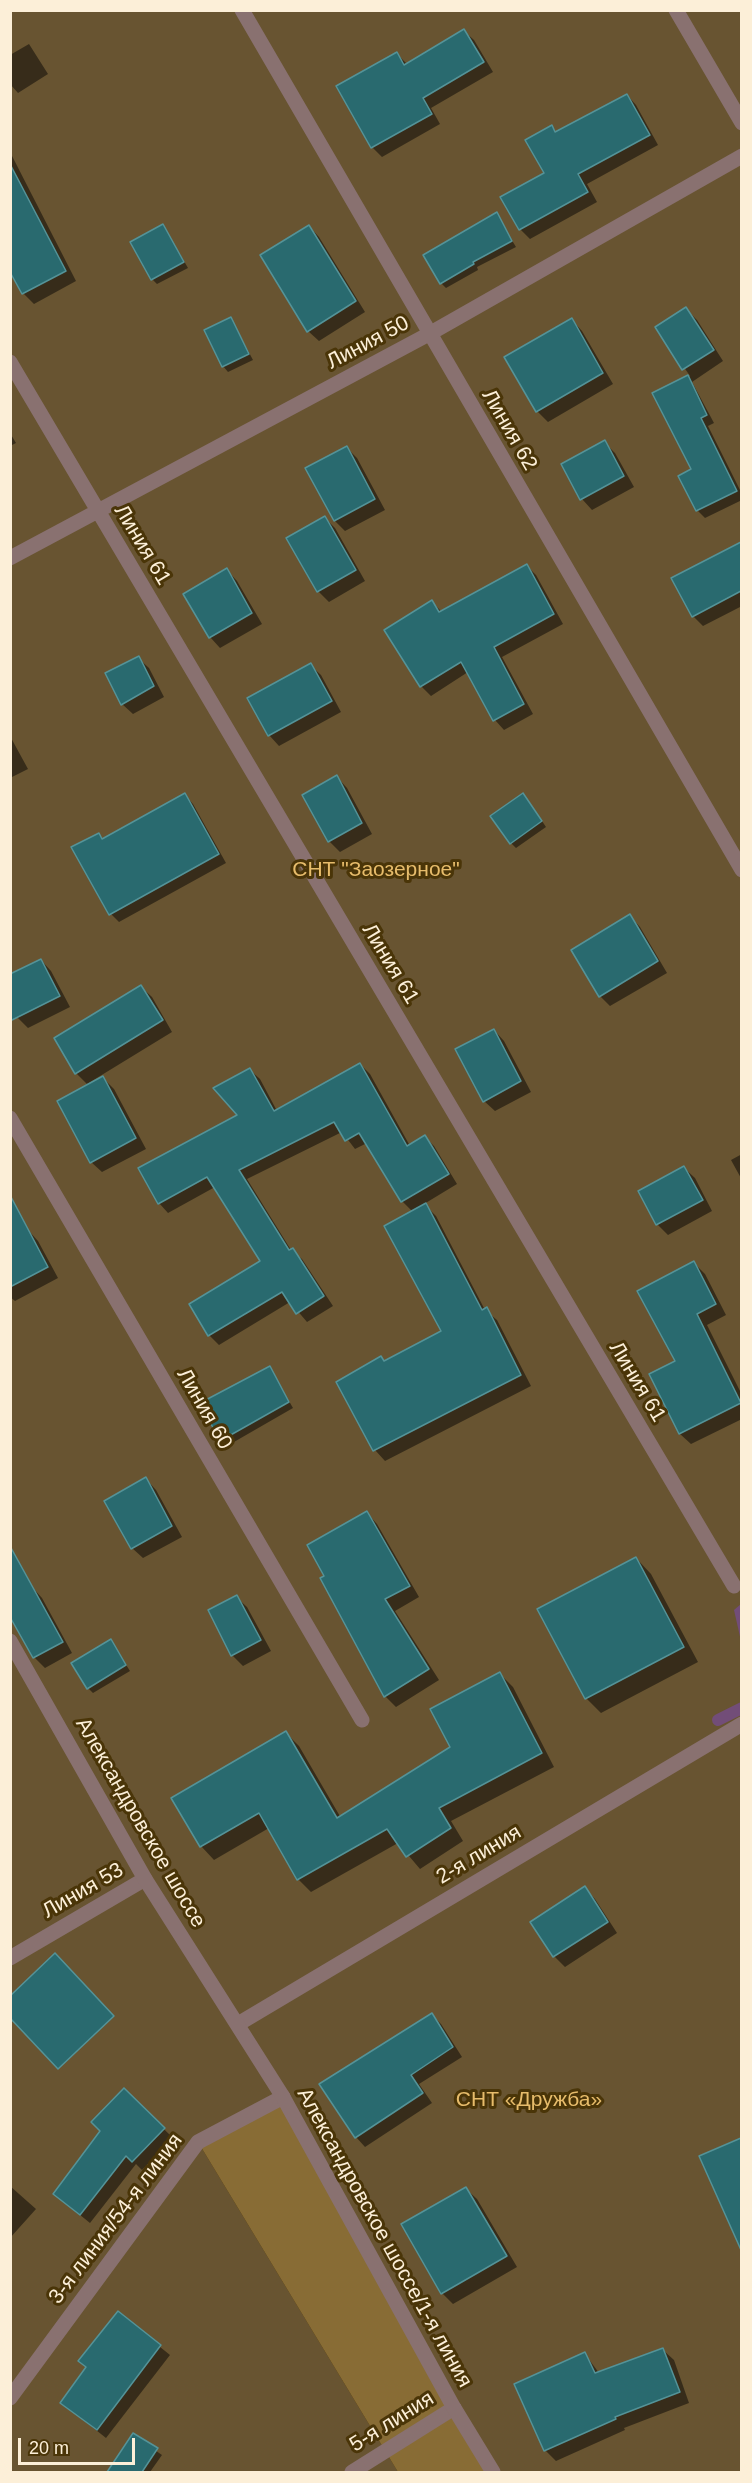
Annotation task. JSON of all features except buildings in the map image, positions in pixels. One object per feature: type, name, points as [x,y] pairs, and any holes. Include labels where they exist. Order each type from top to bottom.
[{"type":"street","name":"Линия 62","points":[[242,10],[741,870]]},
{"type":"street","points":[[676,10],[741,123]]},
{"type":"street","name":"Линия 50","points":[[10,558],[429,334],[741,156]]},
{"type":"street","name":"Линия 61","points":[[10,362],[734,1586]]},
{"type":"street","name":"Линия 60","points":[[10,1118],[362,1720]]},
{"type":"street","name":"Александровское шоссе","points":[[10,1641],[145,1879],[238,2024]]},
{"type":"street","name":"2-я линия","points":[[238,2024],[741,1724]]},
{"type":"street","name":"Линия 53","points":[[10,1958],[145,1879]]},
{"type":"street","name":"Александровское шоссе/1-я линия","points":[[238,2024],[283,2097],[454,2408],[493,2472]]},
{"type":"street","name":"3-я линия/54-я линия","points":[[10,2398],[198,2142],[283,2097]]},
{"type":"street","name":"5-я линия","points":[[352,2472],[454,2408]]},
{"type":"green space","name":"СНТ \"Заозерное\"","points":[[11,11],[741,11],[741,2472],[498,2472],[198,2142],[398,2472],[11,2472]]},
{"type":"shaded area","points":[[741,1604],[741,1641],[734,1610]]},
{"type":"shaded area","points":[[283,2097],[498,2472],[398,2472],[198,2142]]},
{"type":"waterway","points":[[718,1720],[742,1708]]},
{"type":"park label","name":"СНТ «Дружба»","points":[[529,2100]]}]
